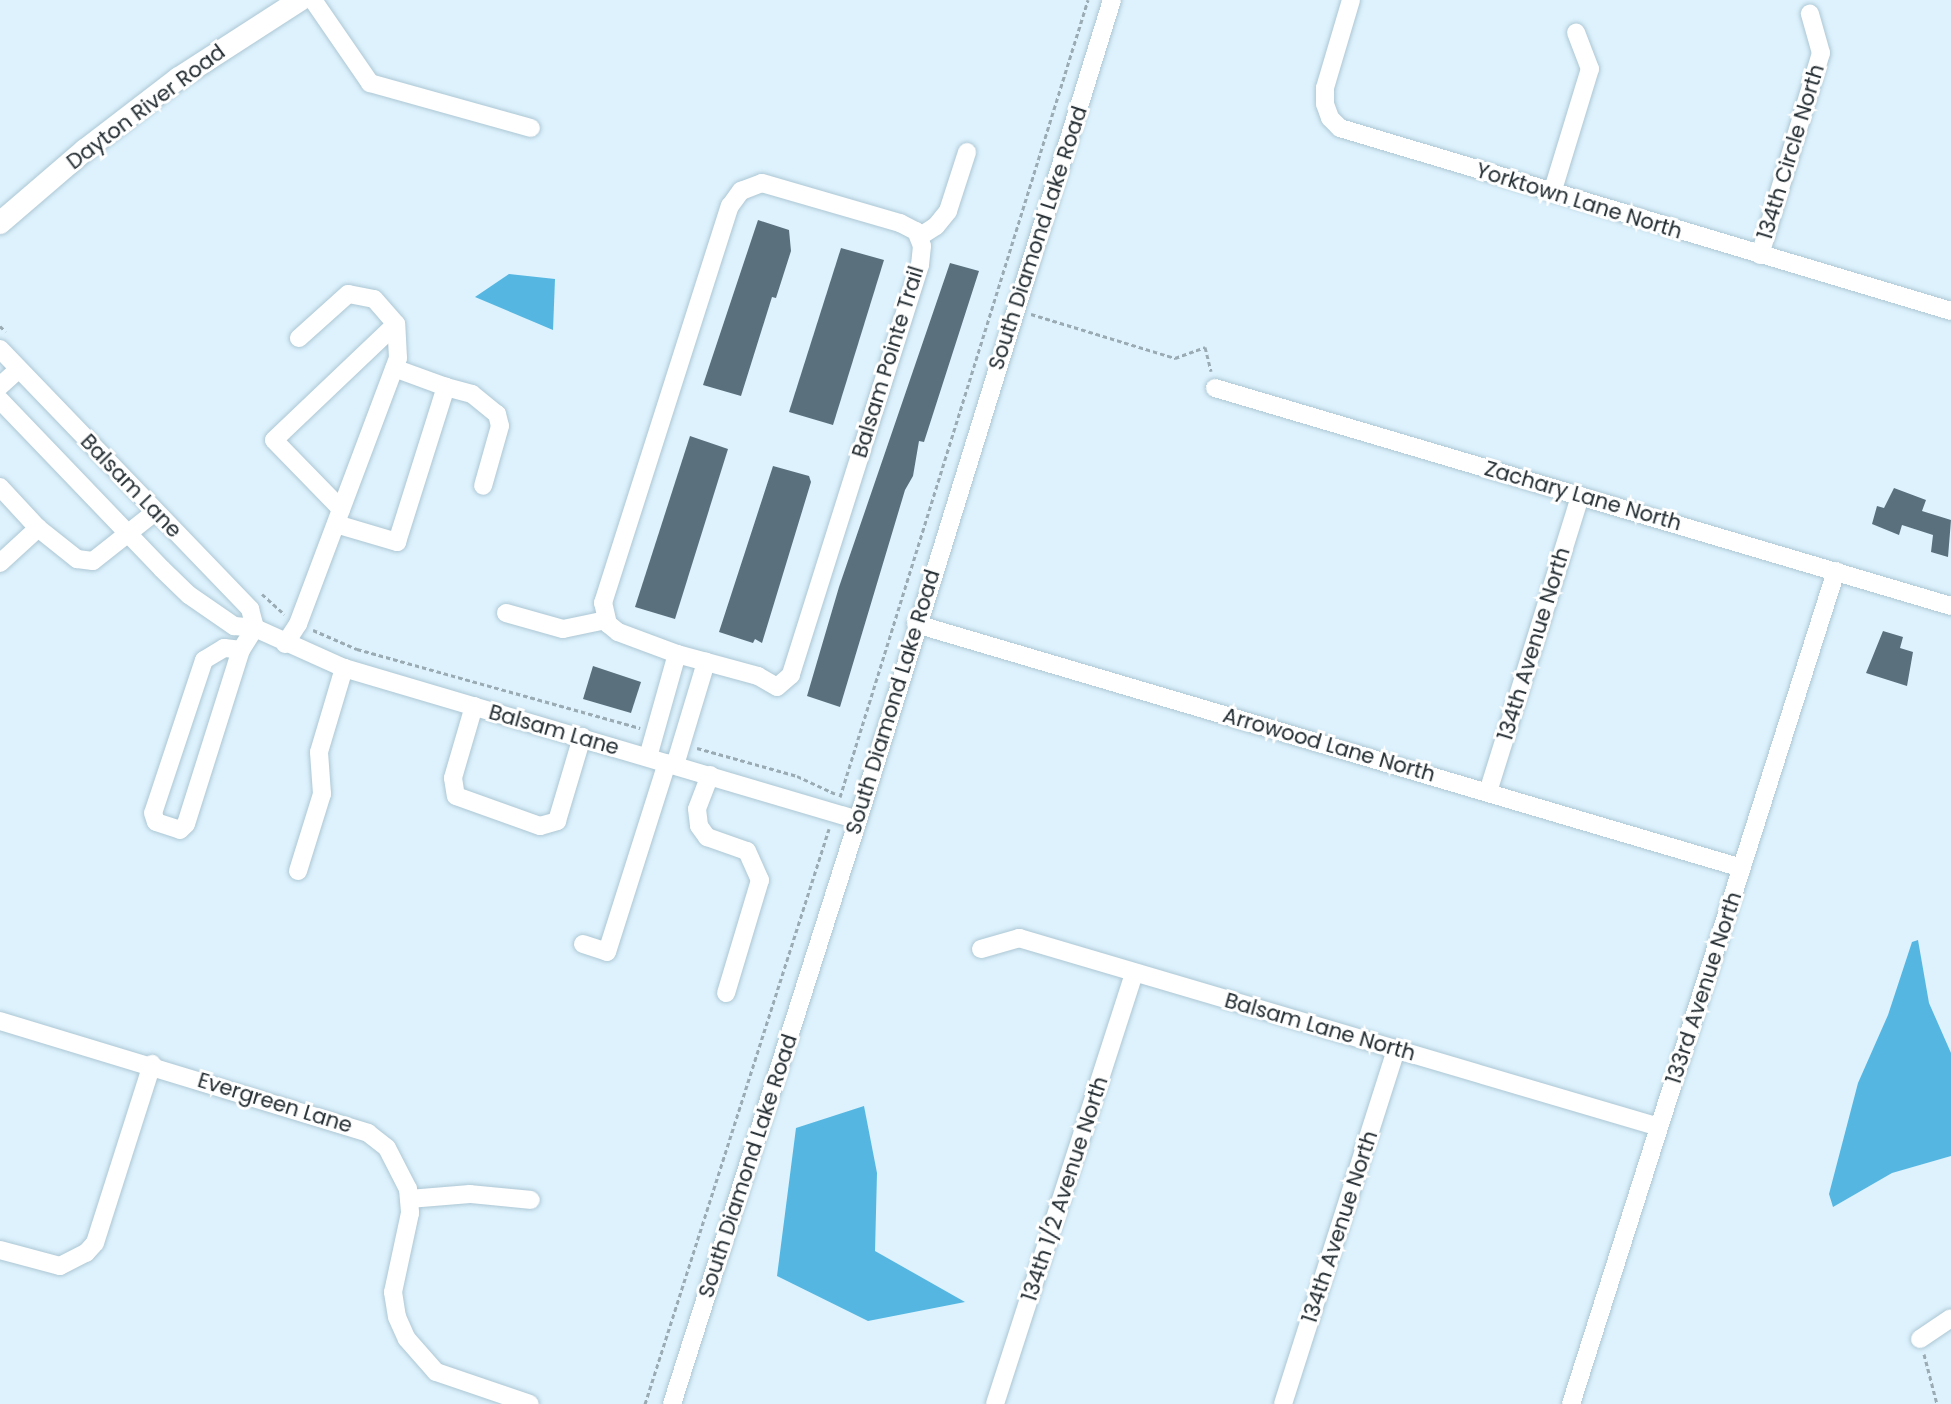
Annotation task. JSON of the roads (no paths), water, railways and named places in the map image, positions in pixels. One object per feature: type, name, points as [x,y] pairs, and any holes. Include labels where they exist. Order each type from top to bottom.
[{"type":"main road","name":"Dayton River Road","points":[[0,223],[85,150],[179,78],[300,0]]},
{"type":"street","points":[[313,0],[370,83],[531,128]]},
{"type":"street","name":"South Diamond Lake Road","points":[[672,1404],[858,820],[916,624],[1112,0]]},
{"type":"street","name":"Yorktown Lane North","points":[[1351,0],[1325,88],[1325,104],[1330,118],[1340,129],[1552,194],[1951,310]]},
{"type":"street","name":"134th Circle North","points":[[1760,255],[1821,53],[1810,14]]},
{"type":"street","points":[[1552,194],[1590,69],[1576,33]]},
{"type":"street","points":[[920,237],[936,226],[948,211],[967,152]]},
{"type":"street","name":"Balsam Pointe Trail","points":[[756,184],[779,185],[900,223],[920,237],[920,265],[789,679],[781,687],[773,687],[758,676],[677,654],[618,632],[606,620],[604,591],[736,196],[756,184]]},
{"type":"street","points":[[285,644],[298,624],[398,358],[396,324],[374,299],[348,294],[299,338]]},
{"type":"street","points":[[396,324],[274,440],[339,517],[397,542],[447,387]]},
{"type":"street","name":"Balsam Lane","points":[[4,342],[19,369],[250,609],[255,628]]},
{"type":"street","points":[[394,368],[472,394],[497,414],[500,426],[483,486]]},
{"type":"street","points":[[0,386],[19,369]]},
{"type":"street","name":"Zachary Lane North","points":[[1215,388],[1951,606]]},
{"type":"street","name":"Balsam Lane","points":[[0,400],[128,533],[206,608],[234,626],[255,628],[285,644],[344,668],[710,775],[837,804],[858,820]]},
{"type":"street","points":[[0,487],[38,528],[77,559],[93,561],[155,512]]},
{"type":"street","name":"134th Avenue North","points":[[1488,792],[1580,496]]},
{"type":"street","points":[[0,563],[38,528]]},
{"type":"street","name":"133rd Avenue North","points":[[1571,1404],[1836,571]]},
{"type":"street","points":[[506,613],[563,629],[606,620]]},
{"type":"street","name":"Arrowood Lane North","points":[[916,624],[1742,868]]},
{"type":"street","points":[[241,650],[224,648],[204,660],[153,813],[156,822],[180,830],[186,824],[241,650],[255,628]]},
{"type":"street","points":[[648,757],[677,654]]},
{"type":"street","points":[[583,945],[607,952],[671,764],[682,743],[706,662]]},
{"type":"street","points":[[298,871],[322,794],[319,752],[344,668]]},
{"type":"street","points":[[474,706],[453,778],[456,796],[540,826],[557,822],[582,737]]},
{"type":"street","points":[[710,775],[697,809],[699,826],[707,837],[747,851],[760,880],[726,993]]},
{"type":"street","name":"Balsam Lane North","points":[[981,949],[1019,938],[1134,974],[1659,1127]]},
{"type":"street","name":"134th 1/2 Avenue North","points":[[995,1404],[1134,974]]},
{"type":"street","name":"Evergreen Lane","points":[[0,1021],[152,1064],[368,1133],[387,1148],[400,1168],[409,1199],[406,1235],[393,1292],[397,1317],[407,1339],[436,1372],[530,1404]]},
{"type":"street","name":"134th Avenue North","points":[[1283,1404],[1396,1049]]},
{"type":"street","points":[[0,1250],[60,1266],[86,1253],[101,1231],[152,1064]]},
{"type":"street","points":[[409,1199],[470,1194],[531,1200]]},
{"type":"street","points":[[1920,1340],[1951,1318]]},
{"type":"water","points":[[509,274],[555,279],[553,330],[475,297]]},
{"type":"water","points":[[1918,940],[1929,1003],[1951,1053],[1951,1156],[1892,1173],[1833,1207],[1829,1194],[1858,1083],[1888,1015],[1912,942]]},
{"type":"water","points":[[864,1106],[877,1173],[875,1251],[965,1302],[868,1321],[777,1276],[796,1128]]}]
